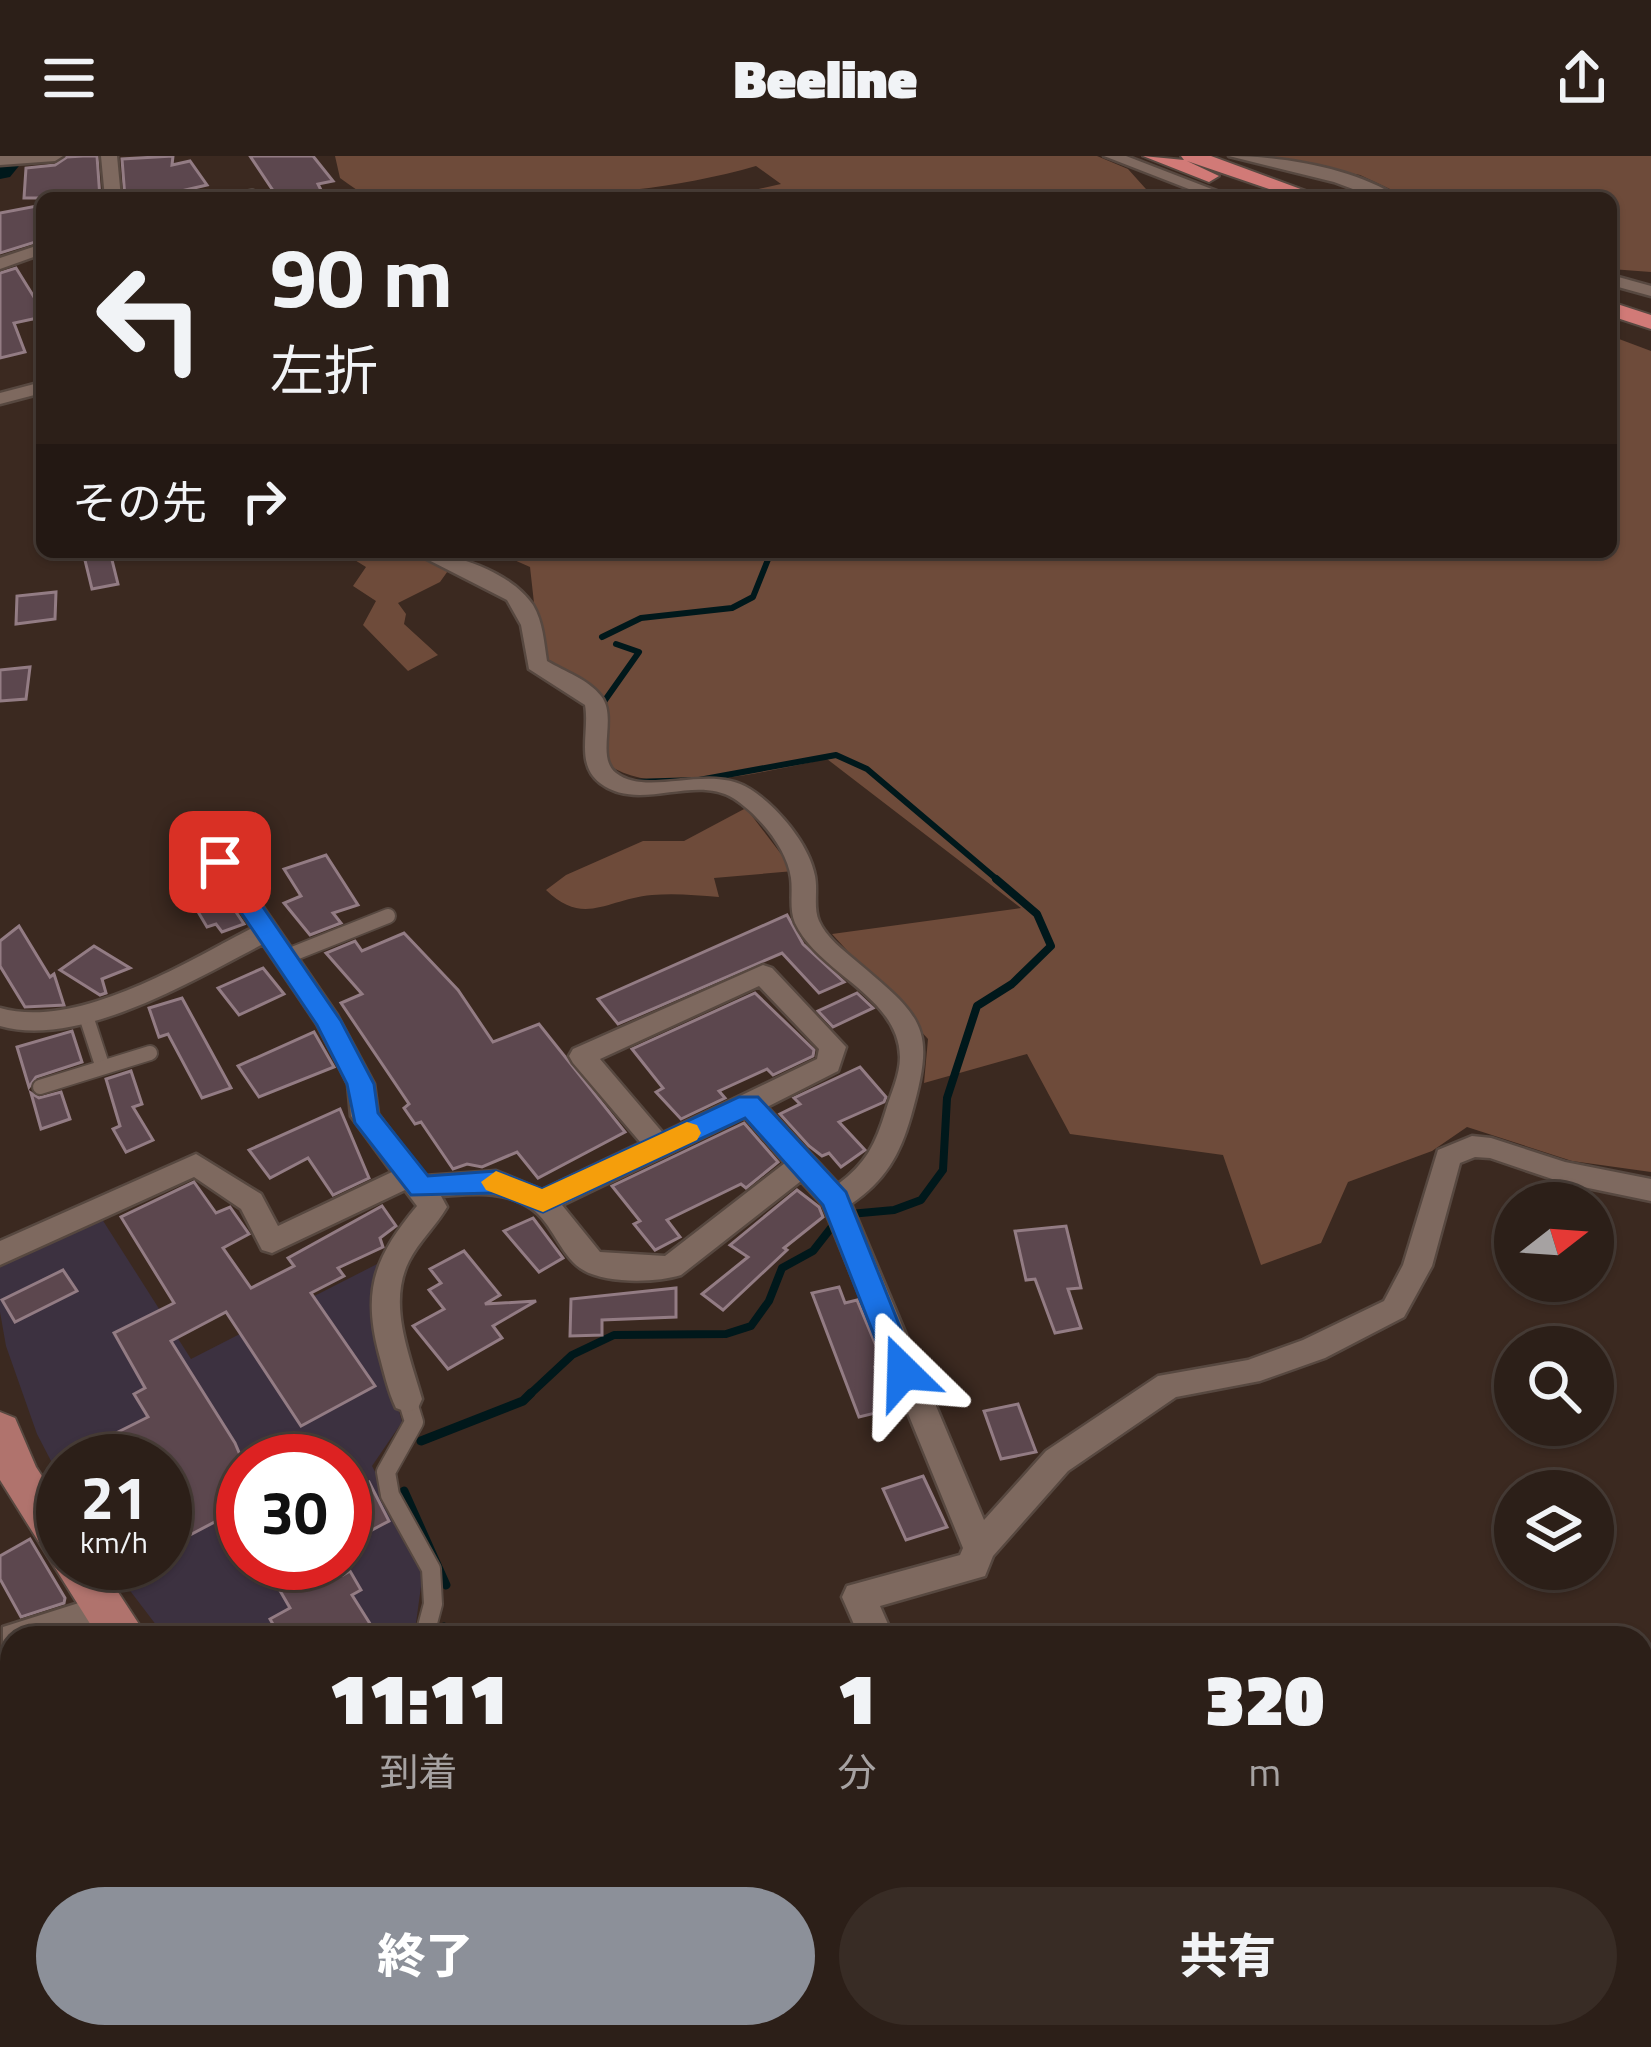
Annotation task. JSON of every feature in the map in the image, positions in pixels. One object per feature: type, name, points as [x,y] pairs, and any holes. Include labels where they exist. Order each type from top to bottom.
[{"type":"highway","points":[[1153,156],[1258,192]]},
{"type":"highway","points":[[1191,156],[1297,192]]},
{"type":"highway","points":[[1617,297],[1651,307]]},
{"type":"highway","points":[[1617,311],[1651,322]]},
{"type":"main road","points":[[0,1430],[36,1503]]},
{"type":"main road","points":[[92,1590],[115,1624]]},
{"type":"street","points":[[7,159],[55,156]]},
{"type":"street","points":[[109,156],[112,192]]},
{"type":"street","points":[[1112,156],[1211,192]]},
{"type":"street","points":[[1237,156],[1357,192]]},
{"type":"street","points":[[0,265],[36,251]]},
{"type":"street","points":[[1617,282],[1651,291]]},
{"type":"street","points":[[0,398],[36,389]]},
{"type":"street","points":[[438,558],[490,578],[519,602],[531,622],[537,664],[590,696],[597,706],[597,760],[599,770],[612,781],[631,786],[716,784],[738,791],[754,806],[793,852],[803,874],[805,919],[820,943],[898,1015],[914,1058],[884,1160],[836,1200]]},
{"type":"street","points":[[220,862],[328,1021],[361,1084],[365,1116],[433,1207],[397,1246],[382,1283],[386,1323],[406,1399]]},
{"type":"street","points":[[0,1017],[12,1025],[34,1026],[86,1016],[205,964],[268,930]]},
{"type":"street","points":[[543,1202],[829,1064],[833,1047],[763,974],[582,1056],[658,1145]]},
{"type":"street","points":[[748,1104],[836,1200],[979,1548]]},
{"type":"street","points":[[872,1626],[859,1597],[973,1566],[979,1548],[1057,1461],[1169,1385],[1249,1372],[1314,1349],[1394,1309],[1417,1266],[1448,1157],[1456,1150],[1491,1148],[1564,1172],[1651,1190]]},
{"type":"street","points":[[0,1254],[196,1164],[251,1202],[272,1242],[416,1181],[496,1182],[543,1202],[590,1260],[610,1268],[671,1267],[803,1164]]},
{"type":"lane","points":[[285,957],[388,916]]},
{"type":"lane","points":[[86,1016],[103,1065]]},
{"type":"lane","points":[[40,1087],[150,1053]]},
{"type":"lane","points":[[406,1399],[414,1422],[386,1472],[390,1496],[431,1569],[433,1604],[427,1626]]},
{"type":"shaded area","points":[[335,156],[1097,156],[1128,169],[1149,192],[745,192],[781,184],[756,166],[682,183],[607,192],[362,192],[340,178]]},
{"type":"shaded area","points":[[1262,156],[1651,156],[1651,272],[1617,269],[1617,192],[1396,192],[1360,175]]},
{"type":"shaded area","points":[[1617,338],[1651,351],[1651,1172],[1572,1161],[1467,1127],[1432,1151],[1348,1182],[1321,1243],[1261,1265],[1223,1155],[1070,1134],[1027,1054],[924,1083],[928,1039],[832,934],[1021,908],[827,759],[685,781],[630,775],[609,765],[607,698],[550,666],[535,612],[530,567],[510,558],[1617,558]]},
{"type":"shaded area","points":[[352,558],[419,558],[450,568],[440,582],[398,603],[406,614],[404,624],[438,655],[408,671],[363,625],[376,601],[353,586],[366,567]]},
{"type":"shaded area","points":[[746,808],[794,871],[714,878],[719,897],[652,895],[584,909],[546,890],[566,875],[643,841],[684,841]]},
{"type":"shaded area","points":[[100,1216],[191,1359],[383,1261],[371,1310],[402,1422],[372,1466],[424,1564],[416,1626],[157,1626],[130,1590],[192,1590],[192,1434],[37,1434],[6,1346],[0,1264]]},
{"type":"building","points":[[97,156],[100,192],[36,192],[36,198],[24,198],[26,168],[55,165],[67,157]]},
{"type":"building","points":[[173,156],[172,165],[190,161],[207,185],[177,192],[125,192],[122,159]]},
{"type":"building","points":[[250,156],[313,156],[333,181],[318,184],[322,192],[274,192]]},
{"type":"building","points":[[36,206],[36,242],[0,253],[0,213]]},
{"type":"building","points":[[16,268],[36,296],[36,318],[14,323],[25,352],[0,358],[0,273]]},
{"type":"building","points":[[84,558],[112,558],[118,584],[92,589]]},
{"type":"building","points":[[56,592],[55,619],[16,624],[17,596]]},
{"type":"building","points":[[30,667],[26,699],[0,701],[0,670]]},
{"type":"building","points":[[326,855],[358,905],[333,913],[341,923],[310,935],[284,903],[301,896],[284,869]]},
{"type":"building","points":[[224,894],[244,924],[222,932],[216,924],[207,927],[194,905]]},
{"type":"building","points":[[787,915],[803,944],[844,982],[819,993],[782,953],[618,1024],[598,999]]},
{"type":"building","points":[[19,926],[50,977],[54,974],[64,1005],[25,1007],[0,966],[0,941]]},
{"type":"building","points":[[404,933],[458,990],[493,1042],[539,1024],[625,1132],[538,1178],[517,1152],[482,1167],[467,1164],[453,1169],[421,1122],[415,1124],[404,1108],[409,1104],[341,1003],[362,994],[326,953],[355,941],[362,951]]},
{"type":"building","points":[[94,946],[130,968],[102,979],[106,993],[100,995],[60,970]]},
{"type":"building","points":[[263,968],[284,994],[239,1015],[218,988]]},
{"type":"building","points":[[755,993],[814,1050],[813,1056],[773,1075],[767,1069],[719,1091],[725,1098],[681,1119],[656,1092],[663,1088],[632,1049]]},
{"type":"building","points":[[857,993],[873,1008],[833,1027],[818,1011]]},
{"type":"building","points":[[182,998],[231,1088],[202,1098],[168,1034],[159,1037],[149,1008]]},
{"type":"building","points":[[72,1031],[82,1062],[36,1077],[29,1087],[17,1047]]},
{"type":"building","points":[[314,1032],[334,1067],[259,1097],[238,1066]]},
{"type":"building","points":[[860,1067],[886,1097],[839,1122],[865,1150],[841,1167],[829,1153],[822,1156],[809,1146],[780,1114],[800,1104],[794,1098]]},
{"type":"building","points":[[131,1071],[142,1104],[133,1107],[153,1140],[126,1152],[113,1129],[120,1126],[106,1079]]},
{"type":"building","points":[[61,1092],[70,1119],[41,1129],[31,1093],[39,1098]]},
{"type":"building","points":[[340,1109],[369,1178],[333,1195],[308,1158],[270,1178],[249,1150]]},
{"type":"building","points":[[744,1123],[778,1162],[746,1188],[741,1184],[667,1220],[680,1237],[655,1250],[634,1224],[640,1221],[612,1186]]},
{"type":"building","points":[[194,1182],[216,1213],[230,1207],[249,1234],[223,1248],[251,1288],[294,1266],[288,1258],[382,1206],[396,1226],[380,1238],[383,1247],[338,1268],[344,1276],[311,1293],[375,1386],[301,1426],[226,1312],[171,1341],[229,1434],[216,1434],[216,1521],[192,1534],[192,1434],[114,1434],[148,1417],[134,1394],[145,1388],[114,1333],[174,1303],[121,1217]]},
{"type":"building","points":[[797,1190],[819,1207],[823,1217],[784,1248],[787,1250],[723,1310],[702,1294],[748,1257],[730,1245]]},
{"type":"building","points":[[533,1218],[563,1258],[539,1272],[504,1231]]},
{"type":"building","points":[[1066,1226],[1081,1288],[1068,1289],[1081,1328],[1055,1333],[1035,1279],[1026,1280],[1015,1231]]},
{"type":"building","points":[[464,1251],[500,1295],[485,1304],[536,1301],[493,1326],[502,1338],[448,1369],[413,1326],[444,1309],[429,1290],[441,1283],[430,1269]]},
{"type":"building","points":[[63,1270],[77,1291],[15,1322],[2,1300]]},
{"type":"building","points":[[839,1287],[845,1303],[857,1300],[884,1365],[875,1367],[892,1409],[859,1417],[812,1293]]},
{"type":"building","points":[[676,1288],[676,1317],[602,1320],[602,1335],[570,1336],[571,1299]]},
{"type":"building","points":[[1018,1404],[1036,1452],[1001,1459],[984,1411]]},
{"type":"building","points":[[923,1476],[947,1527],[906,1540],[883,1489]]},
{"type":"building","points":[[372,1488],[389,1521],[372,1530]]},
{"type":"building","points":[[30,1539],[36,1549],[36,1590],[60,1590],[64,1603],[21,1617],[0,1579],[0,1556]]},
{"type":"building","points":[[280,1590],[361,1590],[352,1595],[371,1626],[274,1626],[270,1619],[290,1608]]},
{"type":"waterway","points":[[0,171],[14,156]]},
{"type":"waterway","points":[[602,637],[641,618],[732,608],[753,597],[769,558]]},
{"type":"waterway","points":[[603,711],[603,703],[639,652],[616,644]]},
{"type":"waterway","points":[[632,782],[699,780],[836,755],[867,769],[1000,882]]},
{"type":"waterway","points":[[850,1214],[894,1210],[921,1200],[943,1170],[947,1098],[977,1006],[1012,984],[1051,946],[1037,914],[996,879]]},
{"type":"waterway","points":[[528,1396],[572,1355],[614,1335],[726,1334],[751,1326],[769,1301],[782,1268],[813,1251],[831,1228]]},
{"type":"waterway","points":[[528,1396],[531,1393]]},
{"type":"waterway","points":[[421,1441],[528,1396]]},
{"type":"waterway","points":[[404,1491],[446,1585]]},
{"type":"slow traffic","points":[[496,1182],[543,1202],[687,1133]]},
{"type":"route","points":[[220,862],[328,1021],[361,1084],[365,1116],[421,1187],[496,1182],[543,1202],[748,1104],[836,1200],[903,1372]]}]
